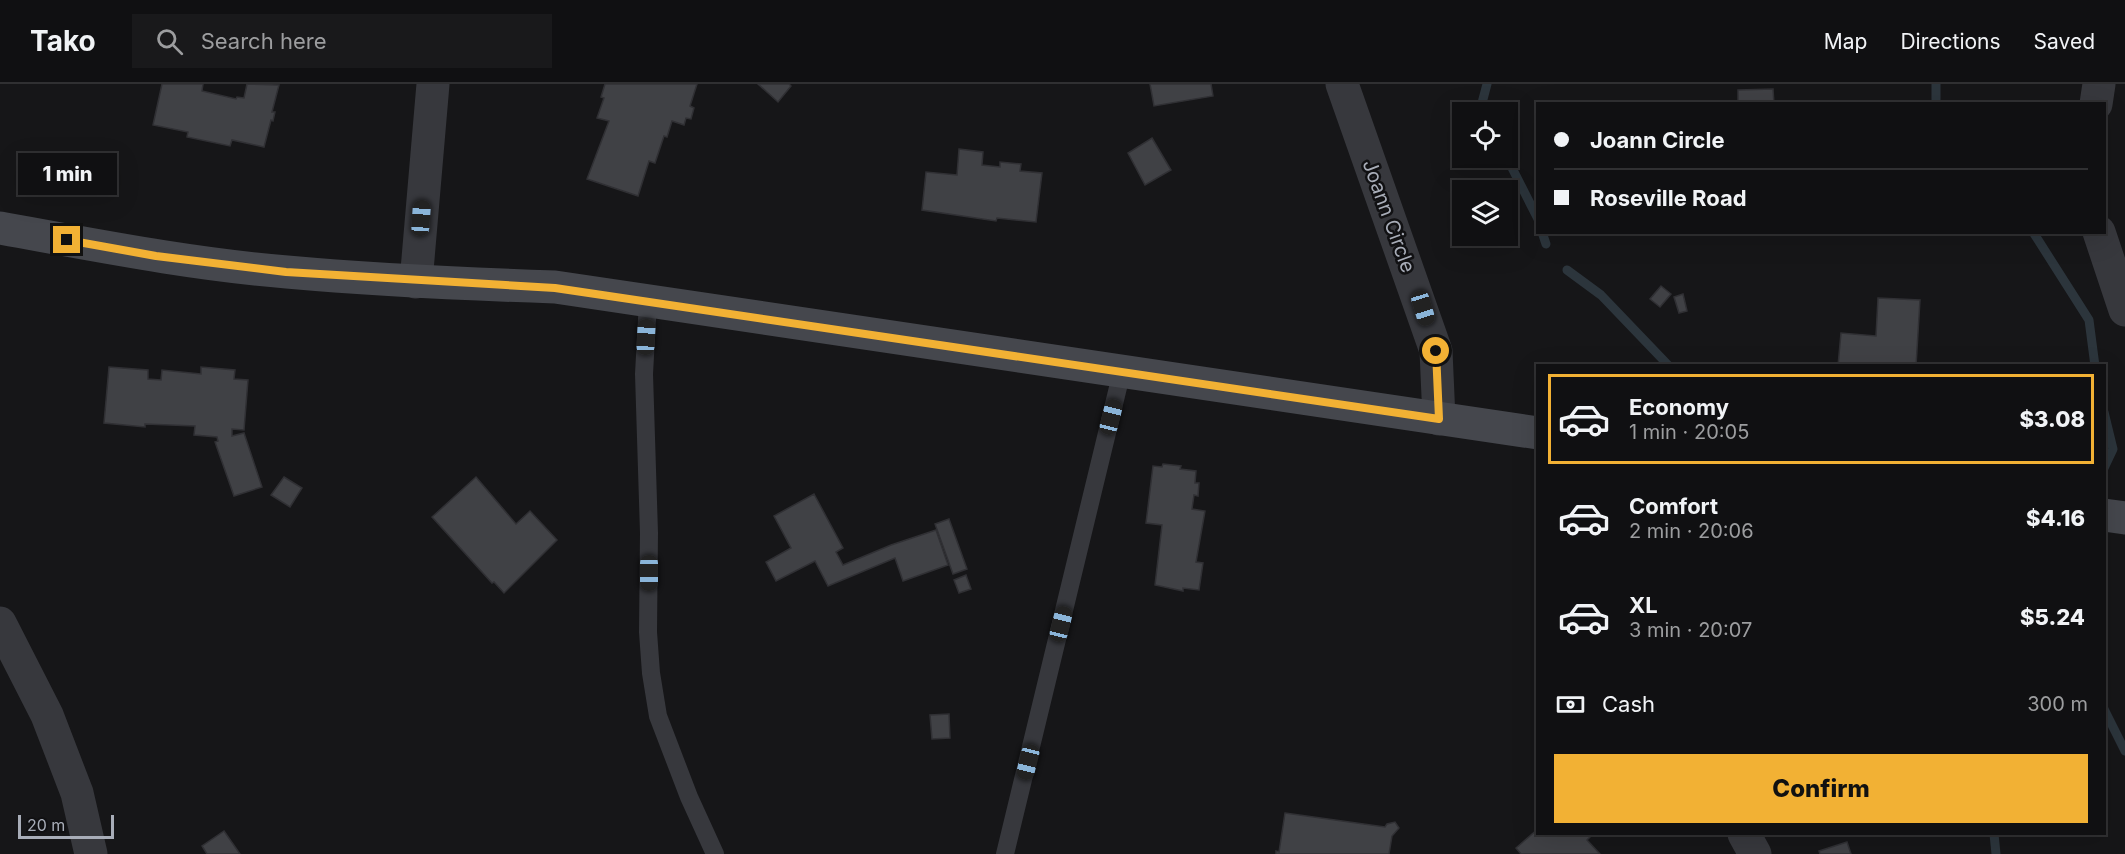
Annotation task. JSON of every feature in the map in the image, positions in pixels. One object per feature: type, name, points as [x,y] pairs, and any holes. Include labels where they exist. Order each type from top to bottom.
[{"type":"street","points":[[416,282],[433,84]]},
{"type":"street","name":"Joann Circle","points":[[1342,84],[1423,308],[1436,351],[1439,419]]},
{"type":"street","points":[[2096,102],[2099,84]]},
{"type":"street","points":[[0,228],[156,256],[286,272],[416,282],[555,288],[1536,433]]},
{"type":"street","points":[[2100,234],[2125,310]]},
{"type":"street","points":[[2106,515],[2125,518]]},
{"type":"street","points":[[0,622],[47,715],[77,793],[91,854]]},
{"type":"street","points":[[1745,835],[1755,854]]},
{"type":"lane","points":[[648,301],[644,374],[651,673],[658,716],[689,797],[715,854]]},
{"type":"lane","points":[[1005,854],[1122,371]]},
{"type":"building","points":[[162,84],[203,84],[202,91],[236,99],[237,97],[244,98],[247,84],[279,85],[272,112],[275,112],[273,121],[271,120],[264,147],[232,140],[230,146],[187,137],[188,132],[153,125]]},
{"type":"building","points":[[605,84],[697,84],[690,106],[694,108],[691,119],[686,118],[684,125],[672,121],[655,163],[649,161],[638,196],[587,179],[609,121],[597,118],[604,98],[601,97]]},
{"type":"building","points":[[758,84],[789,84],[791,86],[778,102]]},
{"type":"building","points":[[1150,84],[1211,84],[1213,96],[1154,106]]},
{"type":"building","points":[[1773,89],[1774,102],[1738,102],[1738,90]]},
{"type":"building","points":[[1152,138],[1171,170],[1145,185],[1128,153]]},
{"type":"building","points":[[959,149],[983,152],[982,165],[1000,167],[1000,162],[1021,164],[1020,171],[1042,173],[1036,222],[997,218],[996,221],[922,210],[926,172],[957,175]]},
{"type":"building","points":[[1661,286],[1671,294],[1660,307],[1650,299]]},
{"type":"building","points":[[1683,294],[1687,311],[1679,313],[1674,297]]},
{"type":"building","points":[[1878,298],[1920,300],[1916,364],[1838,364],[1841,333],[1876,336]]},
{"type":"building","points":[[109,367],[148,370],[148,379],[161,380],[162,370],[201,374],[201,367],[235,370],[234,379],[248,380],[244,430],[232,429],[232,436],[244,433],[262,487],[234,496],[215,442],[218,441],[217,437],[194,435],[195,426],[145,424],[145,427],[104,423]]},
{"type":"building","points":[[1163,464],[1196,471],[1195,483],[1199,483],[1198,496],[1194,495],[1192,509],[1205,511],[1196,562],[1203,563],[1199,590],[1183,588],[1183,591],[1155,585],[1162,525],[1146,523],[1153,466],[1162,467]]},
{"type":"building","points":[[284,477],[302,488],[290,507],[271,495]]},
{"type":"building","points":[[476,477],[516,524],[530,511],[557,540],[504,593],[494,582],[492,583],[432,517]]},
{"type":"building","points":[[814,494],[843,548],[836,552],[843,565],[891,545],[936,530],[948,565],[903,581],[895,558],[828,586],[815,561],[776,581],[766,562],[791,548],[774,516]]},
{"type":"building","points":[[949,519],[967,569],[953,574],[935,524]]},
{"type":"building","points":[[966,575],[971,589],[959,593],[954,580]]},
{"type":"building","points":[[949,714],[950,738],[932,739],[930,715]]},
{"type":"building","points":[[1285,813],[1385,827],[1395,822],[1399,828],[1392,836],[1389,854],[1276,854],[1276,851],[1279,852]]},
{"type":"building","points":[[224,831],[240,854],[207,854],[202,846]]},
{"type":"building","points":[[1536,831],[1536,835],[1592,835],[1587,840],[1600,854],[1521,854],[1516,848]]},
{"type":"building","points":[[1847,842],[1851,854],[1820,854],[1819,851]]},
{"type":"waterway","points":[[1482,102],[1487,84]]},
{"type":"waterway","points":[[1936,84],[1936,102]]},
{"type":"waterway","points":[[1512,168],[1536,215]]},
{"type":"waterway","points":[[1543,234],[1546,244]]},
{"type":"waterway","points":[[2034,234],[2089,320],[2095,364]]},
{"type":"waterway","points":[[1567,270],[1601,295],[1667,364]]},
{"type":"waterway","points":[[2106,420],[2113,449],[2106,464]]},
{"type":"waterway","points":[[2106,713],[2125,751]]},
{"type":"waterway","points":[[1994,835],[1996,854]]},
{"type":"route","points":[[67,240],[156,256],[286,272],[416,282],[555,288],[1439,419],[1436,351]]}]
